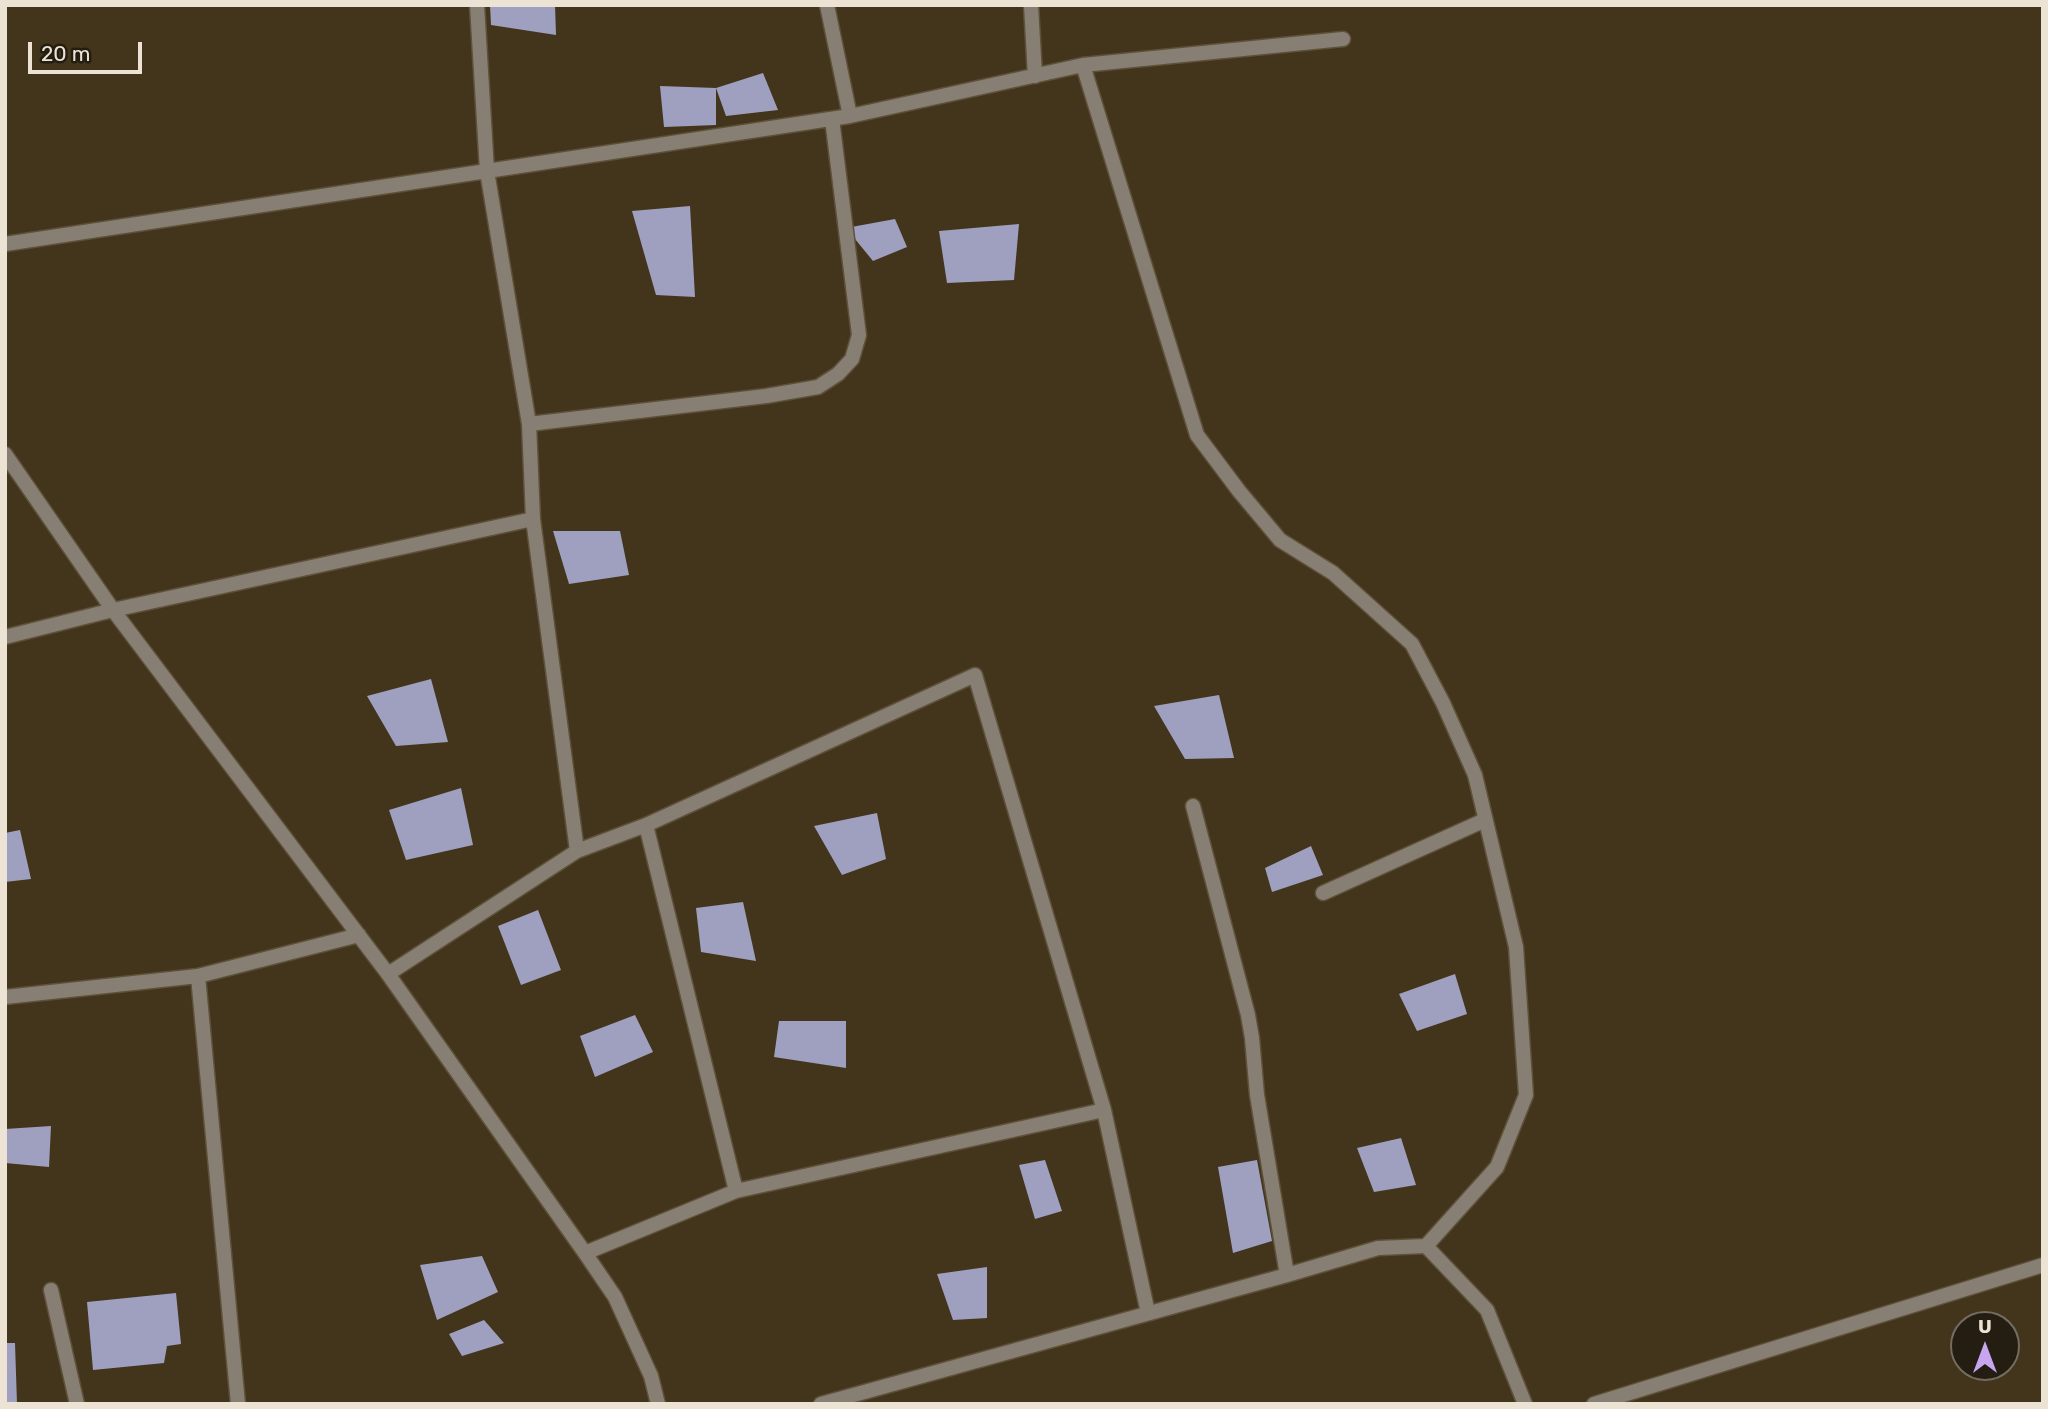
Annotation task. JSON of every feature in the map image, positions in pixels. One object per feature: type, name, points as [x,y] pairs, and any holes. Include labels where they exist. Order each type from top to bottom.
[{"type":"street","points":[[477,5],[487,172],[529,424],[533,519],[577,851]]},
{"type":"street","points":[[827,5],[850,117]]},
{"type":"street","points":[[1031,5],[1035,76]]},
{"type":"street","points":[[5,244],[850,117],[1083,65],[1343,39]]},
{"type":"street","points":[[821,1404],[1378,1248],[1426,1246],[1497,1167],[1526,1094],[1516,947],[1475,775],[1443,703],[1412,644],[1334,573],[1280,540],[1197,435],[1083,65]]},
{"type":"street","points":[[529,424],[779,394],[818,387],[838,374],[852,359],[859,335],[832,119]]},
{"type":"street","points":[[5,454],[113,610],[359,934],[585,1253],[615,1297],[651,1376],[657,1404]]},
{"type":"street","points":[[5,637],[113,610],[533,519]]},
{"type":"street","points":[[388,974],[577,851],[646,825],[975,675],[1104,1110],[1148,1313]]},
{"type":"street","points":[[1193,806],[1248,1015],[1257,1094],[1287,1275]]},
{"type":"street","points":[[1323,893],[1485,820]]},
{"type":"street","points":[[646,825],[736,1191]]},
{"type":"street","points":[[5,997],[198,976],[359,934]]},
{"type":"street","points":[[198,976],[238,1404]]},
{"type":"street","points":[[585,1253],[736,1191],[1104,1110]]},
{"type":"street","points":[[1426,1246],[1487,1310],[1525,1404]]},
{"type":"street","points":[[1594,1404],[2043,1265]]},
{"type":"street","points":[[51,1290],[77,1404]]},
{"type":"building","points":[[490,5],[555,5],[556,35],[491,25]]},
{"type":"building","points":[[763,73],[778,110],[726,116],[716,88]]},
{"type":"building","points":[[660,86],[716,88],[716,125],[664,127]]},
{"type":"building","points":[[690,206],[695,297],[656,295],[632,211]]},
{"type":"building","points":[[895,219],[907,247],[873,261],[846,228]]},
{"type":"building","points":[[1019,224],[1014,280],[947,283],[939,231]]},
{"type":"building","points":[[553,531],[620,531],[629,575],[569,584]]},
{"type":"building","points":[[431,679],[448,742],[396,746],[367,696]]},
{"type":"building","points":[[1219,695],[1234,758],[1185,759],[1154,706]]},
{"type":"building","points":[[461,788],[473,845],[406,860],[389,810]]},
{"type":"building","points":[[877,813],[886,859],[842,875],[814,826]]},
{"type":"building","points":[[20,830],[31,879],[5,882],[5,833]]},
{"type":"building","points":[[1311,846],[1323,875],[1272,892],[1265,868]]},
{"type":"building","points":[[743,902],[756,961],[701,952],[696,908]]},
{"type":"building","points":[[538,910],[561,970],[521,985],[498,926]]},
{"type":"building","points":[[1455,974],[1467,1014],[1417,1031],[1399,994]]},
{"type":"building","points":[[635,1015],[653,1052],[595,1077],[580,1036]]},
{"type":"building","points":[[779,1021],[846,1021],[846,1068],[774,1057]]},
{"type":"building","points":[[51,1126],[49,1167],[5,1163],[5,1129]]},
{"type":"building","points":[[1401,1138],[1416,1185],[1374,1192],[1357,1148]]},
{"type":"building","points":[[1045,1160],[1062,1211],[1035,1219],[1019,1165]]},
{"type":"building","points":[[1257,1160],[1272,1241],[1233,1253],[1218,1167]]},
{"type":"building","points":[[482,1256],[498,1292],[437,1320],[420,1265]]},
{"type":"building","points":[[987,1267],[987,1318],[953,1320],[937,1274]]},
{"type":"building","points":[[176,1293],[181,1344],[167,1346],[164,1363],[93,1370],[87,1302]]},
{"type":"building","points":[[484,1320],[504,1343],[462,1356],[449,1334]]},
{"type":"building","points":[[5,1343],[15,1343],[17,1404],[5,1404]]}]
